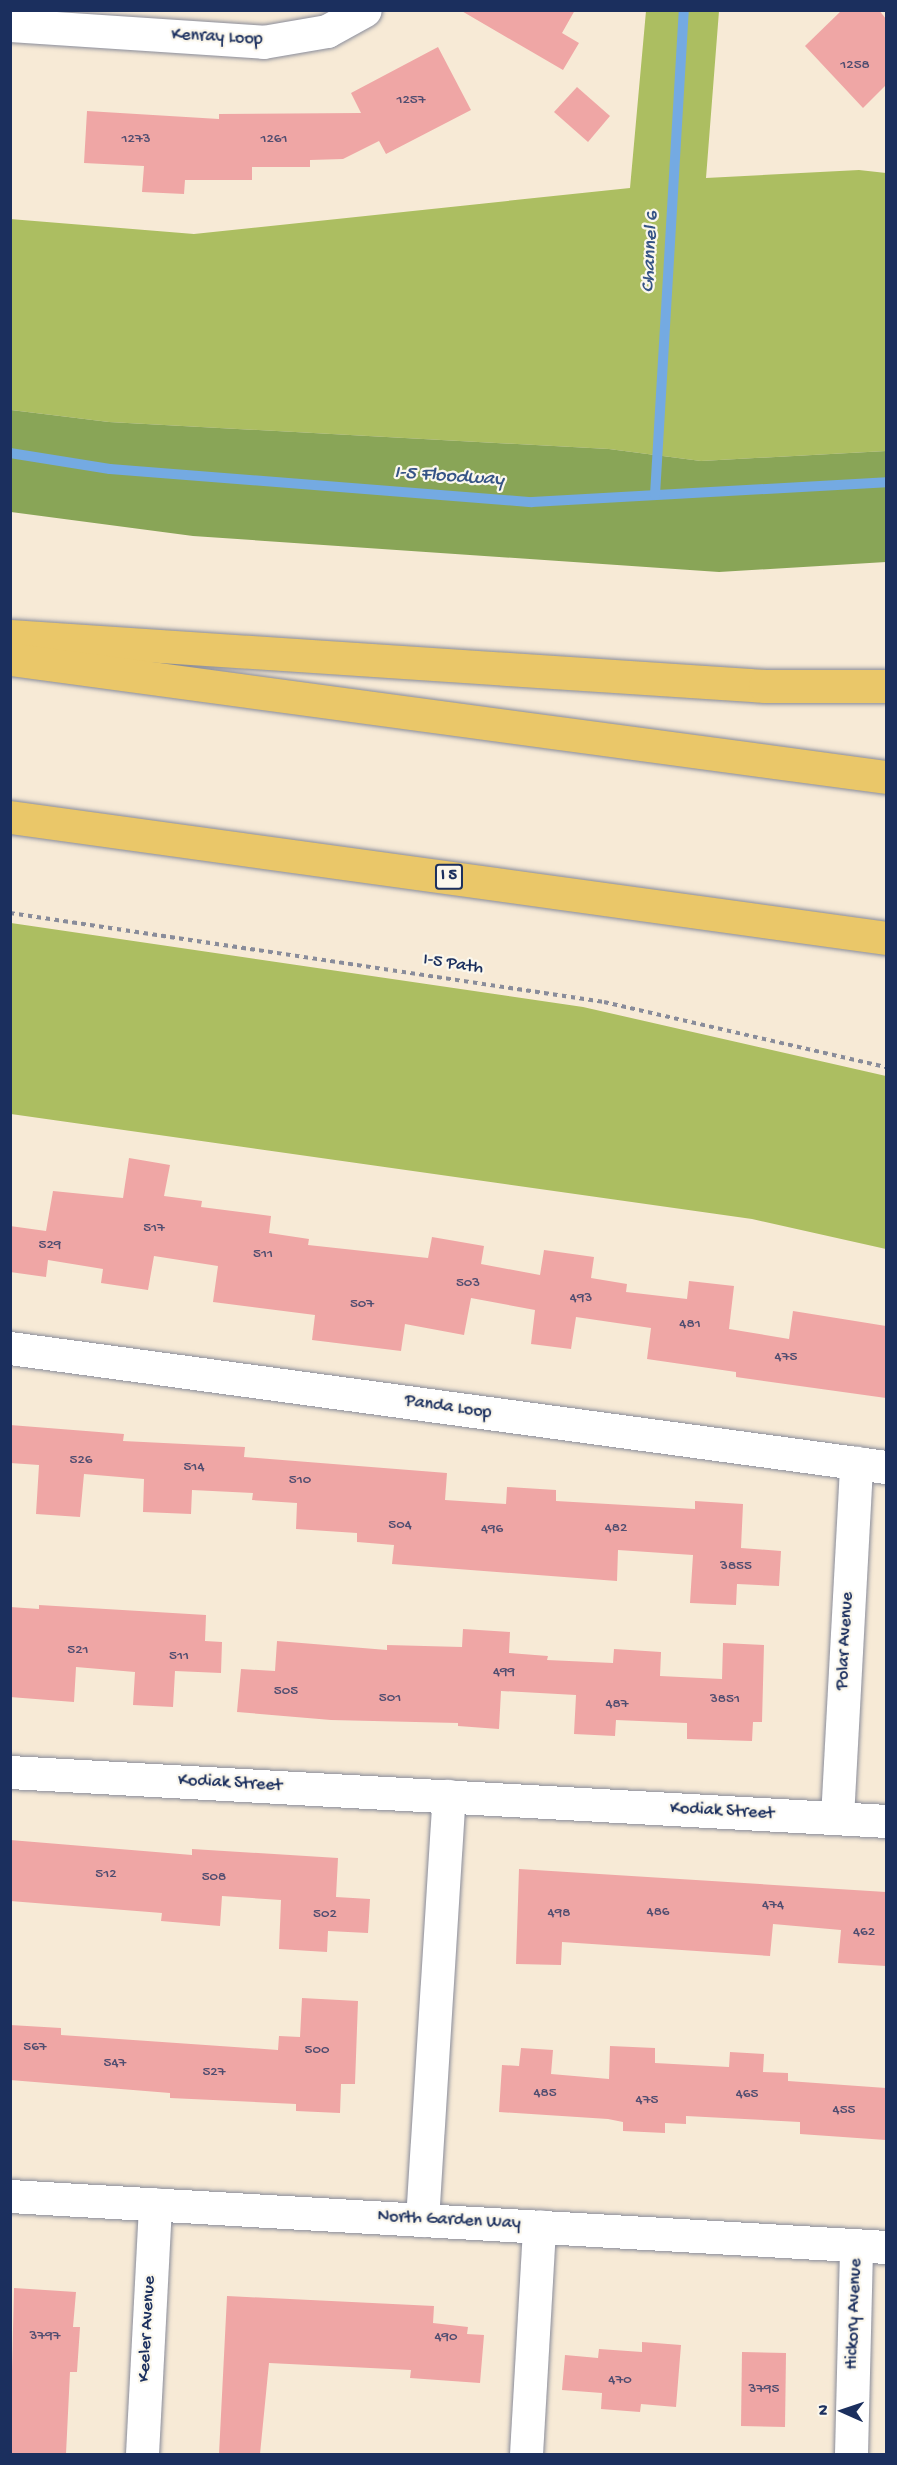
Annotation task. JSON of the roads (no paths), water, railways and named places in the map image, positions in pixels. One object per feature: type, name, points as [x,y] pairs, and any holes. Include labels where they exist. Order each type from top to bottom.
[{"type":"highway","points":[[10,636],[765,686],[886,686]]},
{"type":"highway","points":[[10,659],[886,777]]},
{"type":"highway","name":"I 5","points":[[10,817],[886,938]]},
{"type":"street","name":"Kenray Loop","points":[[10,25],[64,19],[264,42],[327,31],[365,10]]},
{"type":"street","name":"Panda Loop","points":[[10,1348],[871,1465]]},
{"type":"street","name":"Polar Avenue","points":[[837,1818],[871,1465]]},
{"type":"street","name":"Kodiak Street","points":[[10,1772],[886,1821]]},
{"type":"street","points":[[422,2220],[449,1796]]},
{"type":"street","name":"North Garden Way","points":[[10,2196],[871,2246]]},
{"type":"street","name":"Keeler Avenue","points":[[142,2454],[155,2204]]},
{"type":"street","points":[[526,2454],[539,2226]]},
{"type":"street","name":"Hickory Avenue","points":[[851,2454],[871,2246]]},
{"type":"waterway","name":"Channel 6","points":[[655,495],[684,10]]},
{"type":"waterway","name":"I-5 Floodway","points":[[10,453],[110,469],[532,502],[886,482]]}]
